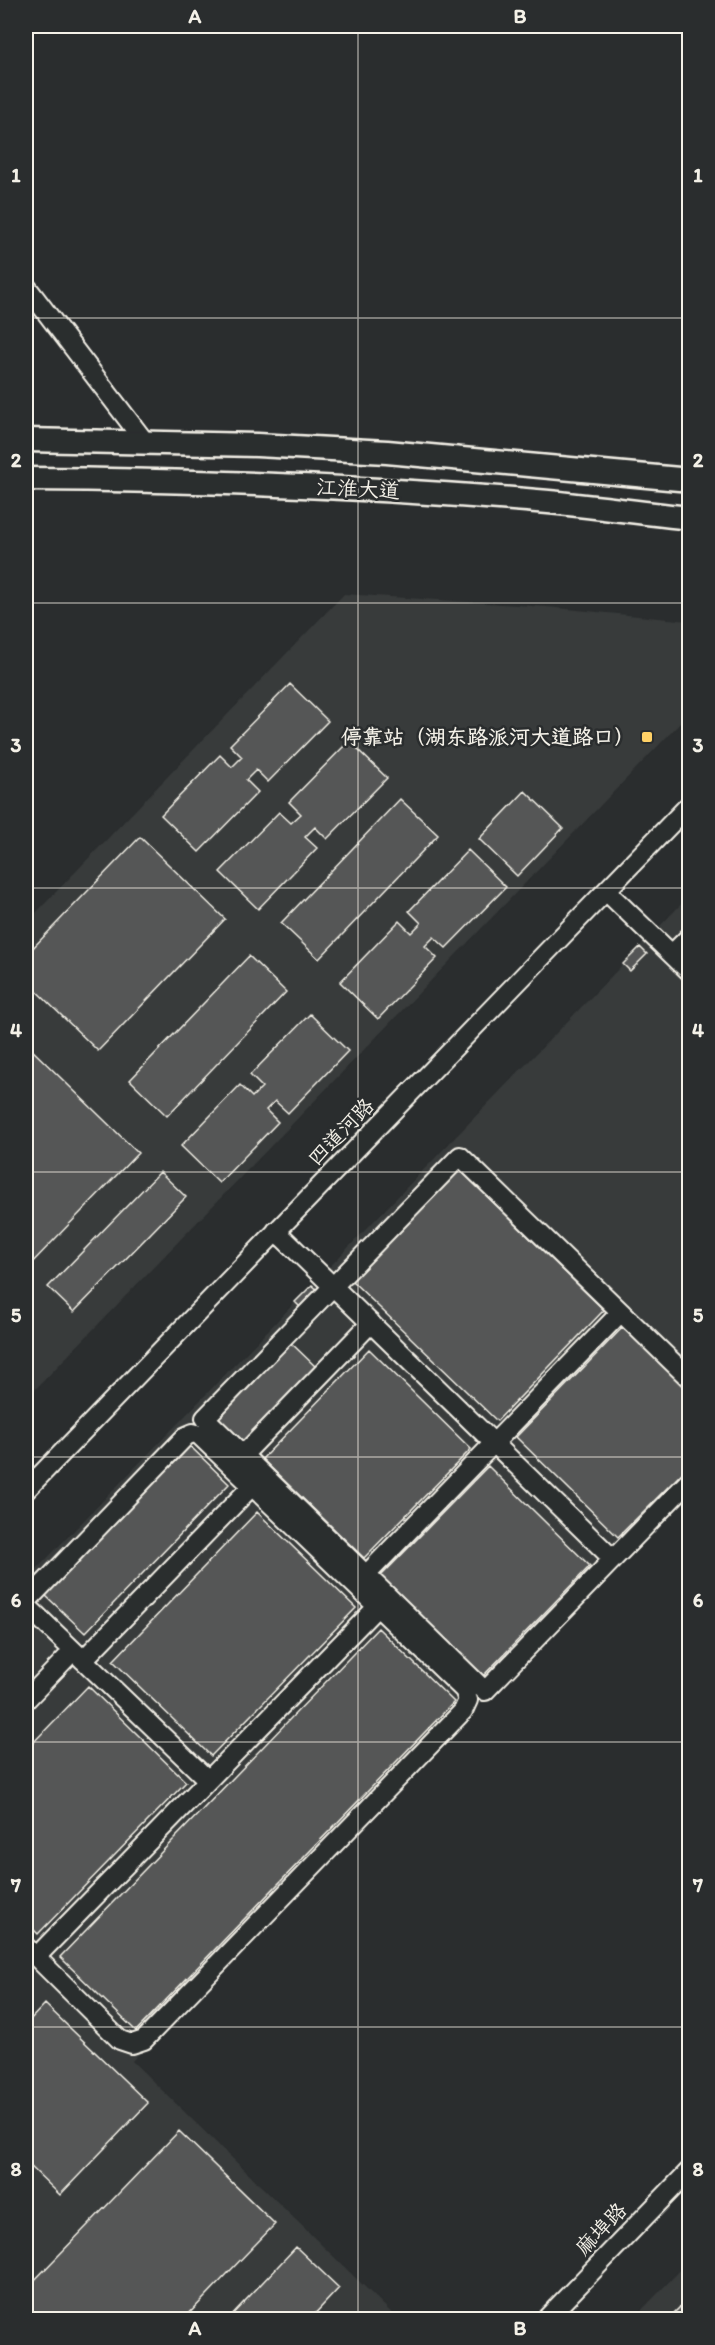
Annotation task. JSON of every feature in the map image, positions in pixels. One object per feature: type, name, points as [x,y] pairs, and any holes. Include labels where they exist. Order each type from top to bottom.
[{"type":"main road","name":"江淮大道","points":[[26,440],[145,442],[387,452],[690,480]]},
{"type":"main road","name":"江淮大道","points":[[26,479],[128,480],[386,490],[515,499],[690,518]]},
{"type":"street","points":[[26,286],[145,442]]},
{"type":"street","name":"四道河路","points":[[26,1490],[690,804]]},
{"type":"street","points":[[606,891],[690,972]]},
{"type":"street","points":[[672,954],[690,936]]},
{"type":"street","points":[[690,1379],[460,1156],[205,1418],[485,1691],[690,1480]]},
{"type":"street","points":[[276,1231],[613,1559]]},
{"type":"street","points":[[366,1575],[621,1312]]},
{"type":"street","points":[[243,1455],[371,1323]]},
{"type":"street","points":[[208,1780],[26,1603],[193,1432],[199,1435],[377,1606],[464,1690],[468,1700],[463,1711],[144,2040],[132,2043],[120,2040],[31,1952],[208,1780],[377,1606]]},
{"type":"street","points":[[26,1700],[78,1655],[252,1486]]},
{"type":"street","name":"麻埠路","points":[[545,2319],[690,2170]]},
{"type":"shaded area","points":[[344,594],[547,607],[689,621],[689,714],[26,1399],[26,923]]},
{"type":"shaded area","points":[[689,896],[689,1487],[132,2061],[398,2319],[26,2319],[26,1580]]},
{"type":"shaded area","points":[[689,2261],[689,2319],[633,2319]]},
{"type":"building","points":[[290,684],[328,721],[268,782],[256,770],[246,780],[258,792],[199,852],[161,815],[220,755],[232,767],[242,757],[230,745]]},
{"type":"building","points":[[349,741],[387,778],[327,839],[315,827],[305,837],[317,848],[258,909],[220,872],[279,812],[291,823],[301,814],[289,802]]},
{"type":"building","points":[[525,791],[563,828],[517,876],[479,839]]},
{"type":"building","points":[[400,799],[438,835],[319,959],[281,923]]},
{"type":"building","points":[[140,837],[225,919],[98,1051],[26,981],[26,955]]},
{"type":"building","points":[[468,850],[506,887],[446,948],[434,937],[425,946],[437,958],[378,1019],[340,982],[399,921],[411,933],[421,923],[409,911]]},
{"type":"building","points":[[640,947],[647,954],[630,971],[623,964]]},
{"type":"building","points":[[249,956],[286,992],[167,1116],[130,1080]]},
{"type":"building","points":[[310,1014],[348,1051],[288,1113],[275,1101],[266,1110],[278,1122],[219,1183],[181,1146],[240,1085],[252,1097],[262,1087],[250,1075]]},
{"type":"building","points":[[26,1044],[138,1153],[26,1269]]},
{"type":"building","points":[[459,1169],[604,1310],[497,1421],[351,1280]]},
{"type":"building","points":[[160,1172],[186,1197],[74,1312],[48,1287]]},
{"type":"building","points":[[312,1285],[319,1291],[302,1309],[295,1302]]},
{"type":"building","points":[[623,1327],[690,1392],[690,1465],[618,1537],[516,1437]]},
{"type":"building","points":[[291,1343],[317,1368],[244,1442],[218,1417]]},
{"type":"building","points":[[369,1349],[471,1449],[364,1558],[262,1459]]},
{"type":"building","points":[[190,1446],[229,1484],[85,1633],[45,1595]]},
{"type":"building","points":[[488,1466],[590,1566],[483,1676],[381,1576]]},
{"type":"building","points":[[257,1512],[356,1608],[211,1756],[113,1661]]},
{"type":"building","points":[[378,1628],[454,1702],[136,2031],[60,1957]]},
{"type":"building","points":[[88,1686],[186,1782],[38,1934],[26,1922],[26,1750]]},
{"type":"building","points":[[45,2004],[148,2103],[60,2195],[26,2162],[26,2024]]},
{"type":"building","points":[[179,2131],[275,2224],[183,2320],[26,2320],[26,2289]]},
{"type":"building","points":[[296,2247],[339,2288],[309,2320],[227,2320]]},
{"type":"building","points":[[690,2297],[690,2320],[667,2320]]},
{"type":"place","name":"停靠站（湖东路派河大道路口）","points":[[647,737]]}]
